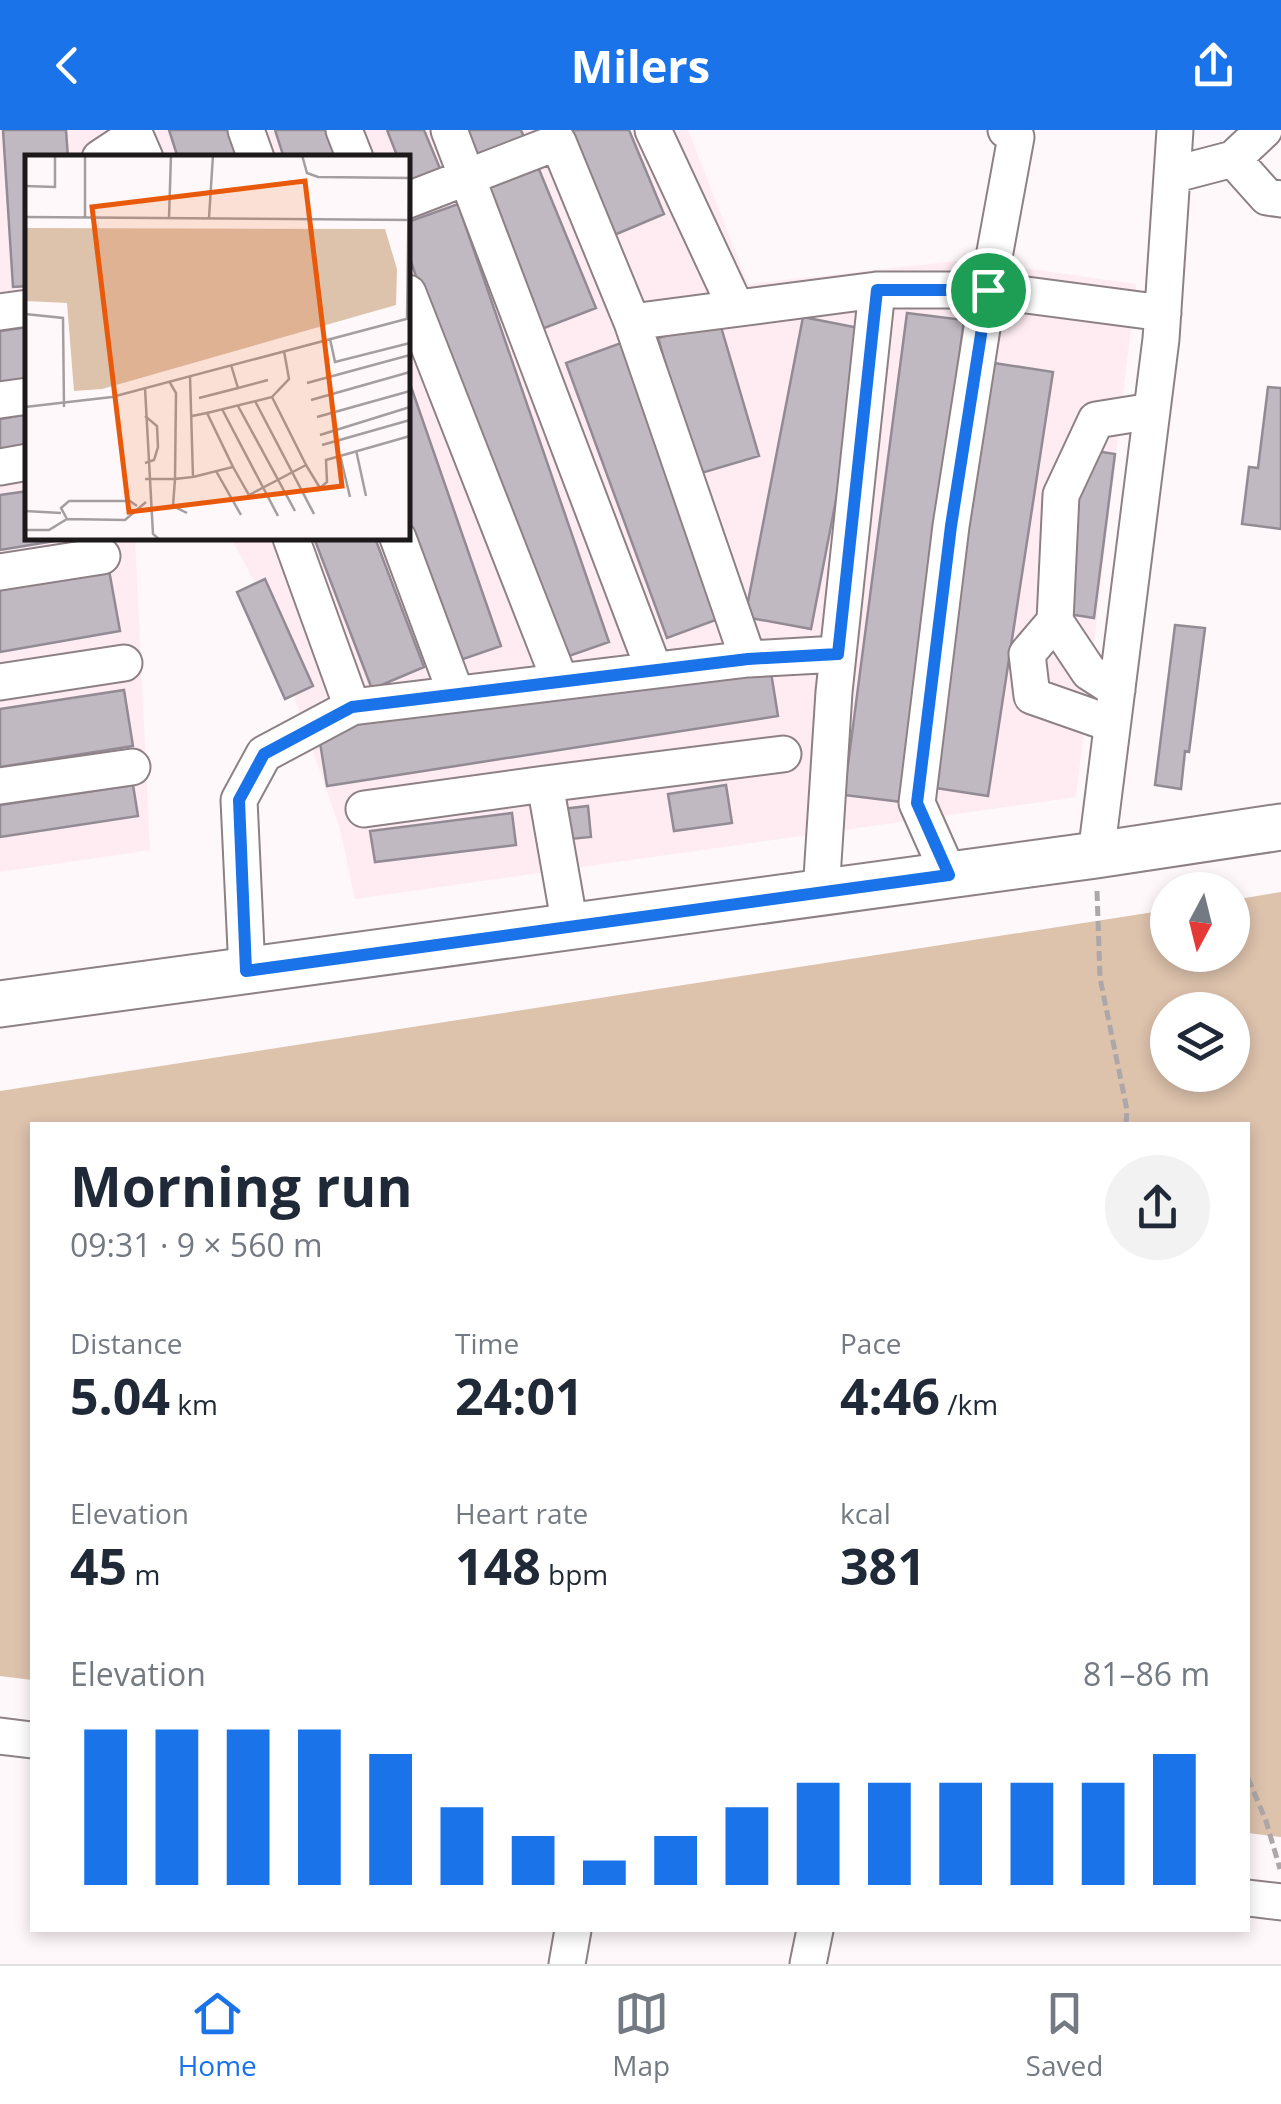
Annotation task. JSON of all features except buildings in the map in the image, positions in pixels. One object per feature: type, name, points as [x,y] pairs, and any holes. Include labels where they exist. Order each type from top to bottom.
[{"type":"main road","points":[[0,1004],[1096,856],[1281,827]]},
{"type":"street","points":[[246,130],[255,155]]},
{"type":"street","points":[[344,130],[354,155]]},
{"type":"street","points":[[449,130],[654,670]]},
{"type":"street","points":[[653,130],[736,308]]},
{"type":"street","points":[[949,875],[917,803],[951,526],[1016,136],[1006,130]]},
{"type":"street","points":[[1096,856],[1163,313],[1175,130]]},
{"type":"street","points":[[1172,175],[1232,158],[1264,130]]},
{"type":"street","points":[[104,155],[135,134],[144,155]]},
{"type":"street","points":[[410,199],[558,142],[632,322],[748,659]]},
{"type":"street","points":[[1232,158],[1268,197],[1281,199]]},
{"type":"street","points":[[632,322],[877,290],[988,290],[1163,313]]},
{"type":"street","points":[[820,893],[838,654],[877,290]]},
{"type":"street","points":[[410,299],[560,682]]},
{"type":"street","points":[[0,312],[25,308]]},
{"type":"street","points":[[0,400],[25,396]]},
{"type":"street","points":[[1114,707],[1055,621],[1061,495],[1096,420],[1152,411]]},
{"type":"street","points":[[0,467],[25,463]]},
{"type":"street","points":[[291,540],[352,707]]},
{"type":"street","points":[[399,540],[456,694]]},
{"type":"street","points":[[0,572],[102,556]]},
{"type":"street","points":[[1055,621],[1027,654],[1032,696],[1114,707]]},
{"type":"street","points":[[246,971],[239,800],[264,754],[352,707],[748,659],[838,654]]},
{"type":"street","points":[[0,682],[124,663]]},
{"type":"street","points":[[364,810],[783,754]]},
{"type":"street","points":[[0,786],[132,767]]},
{"type":"street","points":[[545,784],[570,926]]},
{"type":"street","points":[[0,1736],[30,1740]]},
{"type":"street","points":[[1250,1898],[1281,1902]]},
{"type":"street","points":[[567,1964],[574,1932]]},
{"type":"street","points":[[808,1964],[814,1932]]},
{"type":"path","points":[[1096,856],[1100,978],[1126,1122]]},
{"type":"path","points":[[1250,1783],[1281,1872]]},
{"type":"shaded area","points":[[0,130],[688,130],[748,284],[966,260],[1136,284],[1076,797],[355,899],[340,829],[255,583],[232,540],[410,540],[410,155],[25,155],[25,540],[135,540],[150,850],[0,872]]},
{"type":"shaded area","points":[[1281,892],[1281,1837],[1250,1833],[1250,1122],[30,1122],[30,1680],[0,1676],[0,1091],[1150,913],[1150,972],[1250,972],[1250,897]]},
{"type":"route","points":[[877,290],[988,290],[951,526],[917,803],[949,875],[246,971],[239,800],[264,754],[352,707],[748,659],[838,654],[877,290]]}]
